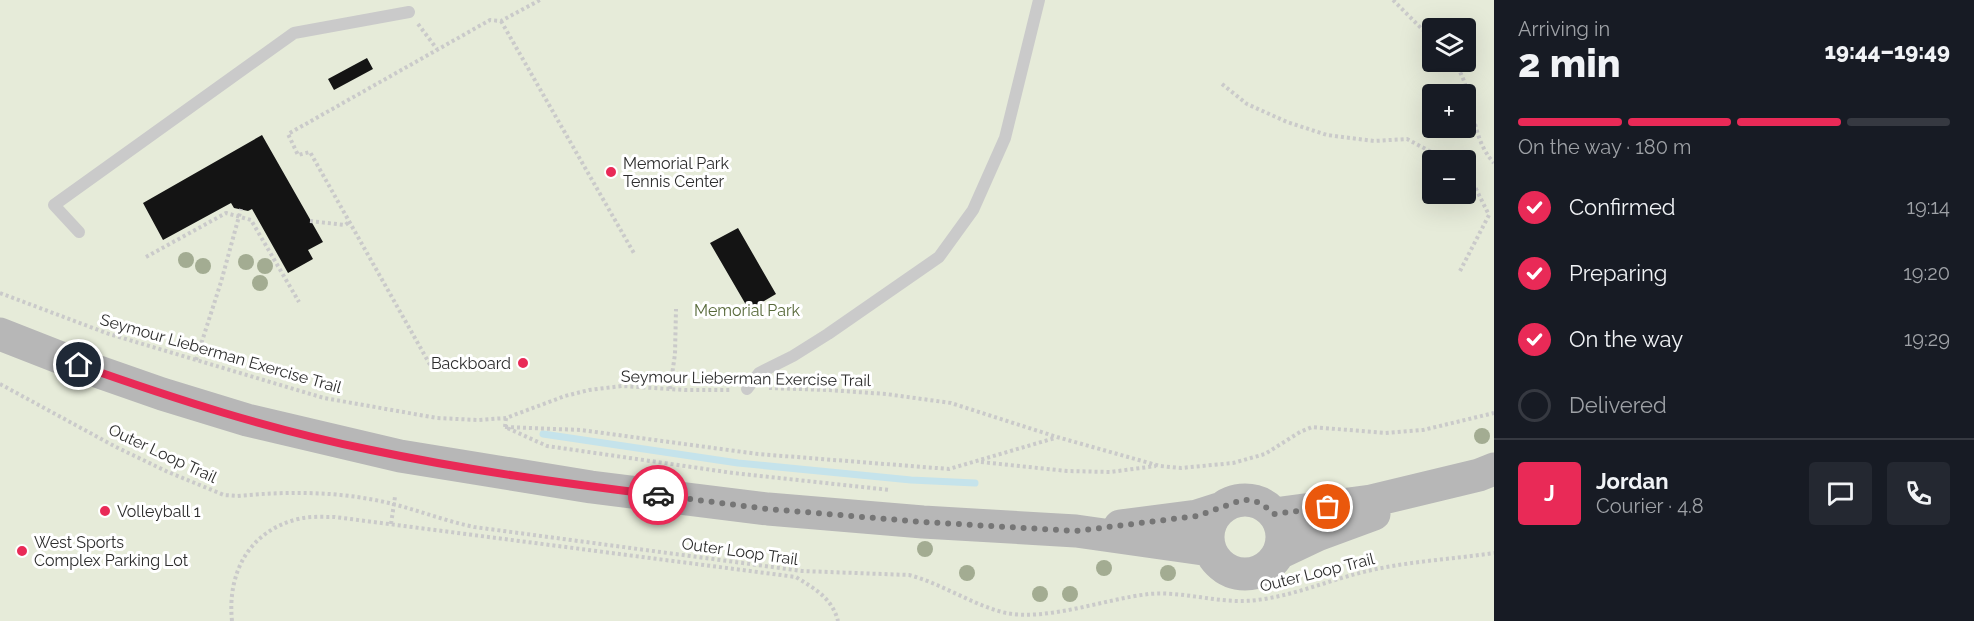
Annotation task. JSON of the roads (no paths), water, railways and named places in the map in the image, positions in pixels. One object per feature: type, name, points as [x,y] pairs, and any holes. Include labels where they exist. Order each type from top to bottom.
[{"type":"street","points":[[0,334],[173,398],[247,420],[389,454],[591,487],[768,509],[923,522],[1076,531],[1210,550]]},
{"type":"street","points":[[1274,514],[1371,501],[1432,487],[1494,469]]},
{"type":"street","points":[[1279,553],[1432,487]]},
{"type":"street","points":[[1076,531],[1197,516],[1242,500],[1252,500],[1262,504],[1274,514],[1282,528],[1279,553],[1262,571],[1237,574],[1225,569],[1216,561],[1210,550],[1208,537],[1210,525],[1222,508]]},
{"type":"lane","points":[[747,389],[759,373],[793,356],[828,334],[939,257],[973,210],[1005,138],[1039,0]]},
{"type":"lane","points":[[79,232],[54,205],[294,33],[409,12]]},
{"type":"waterway","points":[[543,434],[738,463],[911,480],[975,483]]},
{"type":"place","name":"Memorial Park Tennis Center","points":[[611,172]]},
{"type":"place","name":"Backboard","points":[[523,363]]},
{"type":"place","name":"Volleyball 1","points":[[105,511]]},
{"type":"place","name":"West Sports Complex Parking Lot","points":[[22,551]]},
{"type":"park label","name":"Memorial Park","points":[[747,310]]}]
